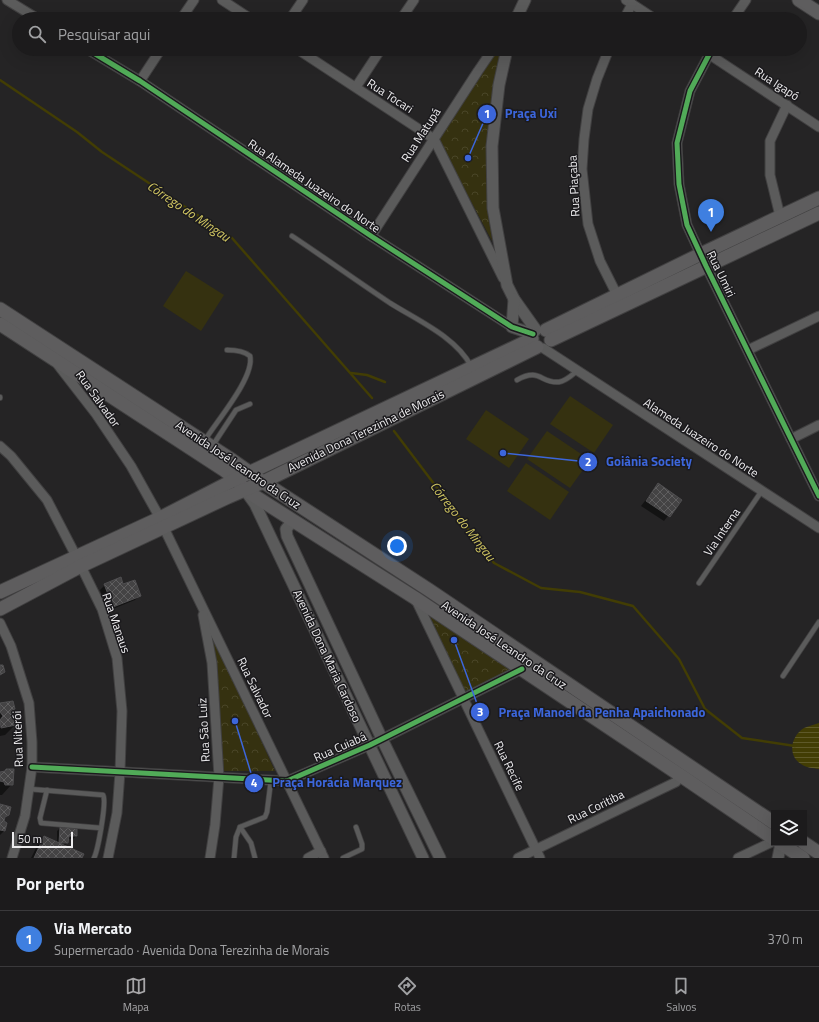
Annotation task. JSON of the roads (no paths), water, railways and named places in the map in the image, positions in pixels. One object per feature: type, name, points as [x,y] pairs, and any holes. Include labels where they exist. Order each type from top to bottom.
[{"type":"main road","points":[[799,0],[819,13]]},
{"type":"main road","name":"Avenida Dona Terezinha de Morais","points":[[2,591],[79,561],[162,523],[263,482],[541,339],[703,260],[780,216],[819,198]]},
{"type":"main road","name":"Avenida Dona Terezinha de Morais","points":[[162,523],[249,472],[472,368],[541,339],[617,295],[819,213]]},
{"type":"main road","name":"Avenida José Leandro da Cruz","points":[[0,309],[429,590],[771,821]]},
{"type":"main road","name":"Avenida José Leandro da Cruz","points":[[0,324],[236,479]]},
{"type":"main road","name":"Avenida Dona Maria Cardoso","points":[[236,479],[245,490]]},
{"type":"main road","name":"Avenida José Leandro da Cruz","points":[[245,490],[415,598],[680,775],[771,838]]},
{"type":"main road","name":"Avenida Dona Terezinha de Morais","points":[[5,607],[79,561]]},
{"type":"main road","points":[[807,845],[819,853]]},
{"type":"main road","points":[[785,848],[803,858]]},
{"type":"street","points":[[7,0],[27,12]]},
{"type":"street","points":[[186,12],[194,0]]},
{"type":"street","points":[[222,0],[240,12]]},
{"type":"street","points":[[295,12],[303,0]]},
{"type":"street","points":[[406,12],[414,0]]},
{"type":"street","points":[[519,12],[525,0]]},
{"type":"street","points":[[738,12],[746,0]]},
{"type":"street","points":[[626,12],[629,2],[644,12]]},
{"type":"street","name":"Rua Alameda Juazeiro do Norte","points":[[98,56],[512,327],[541,339]]},
{"type":"street","points":[[140,82],[157,56]]},
{"type":"street","name":"Rua Tocari","points":[[308,56],[434,139]]},
{"type":"street","points":[[356,88],[377,56]]},
{"type":"street","name":"Rua Matupá","points":[[371,236],[488,56]]},
{"type":"street","points":[[505,56],[499,85],[492,146],[493,208],[507,285]]},
{"type":"street","name":"Rua Piaçaba","points":[[606,56],[597,79],[588,109],[582,169],[588,224],[600,261],[617,295]]},
{"type":"street","name":"Rua Umiri","points":[[705,56],[690,91],[677,143],[680,191],[688,225],[703,260],[819,496]]},
{"type":"street","name":"Rua Igapó","points":[[714,56],[819,126]]},
{"type":"street","points":[[780,216],[770,175],[770,141],[787,105]]},
{"type":"street","points":[[434,139],[514,299],[541,339]]},
{"type":"street","points":[[512,327],[514,299]]},
{"type":"street","points":[[748,350],[819,316]]},
{"type":"street","name":"Alameda Juazeiro do Norte","points":[[541,339],[574,368],[761,492],[819,528]]},
{"type":"street","name":"Rua Salvador","points":[[52,358],[96,414],[131,466],[162,523],[202,604],[323,855]]},
{"type":"street","points":[[791,439],[819,425]]},
{"type":"street","name":"Rua Manaus","points":[[0,446],[11,456],[47,500],[102,609],[117,658],[122,711],[120,772],[117,813],[108,858]]},
{"type":"street","name":"Avenida Dona Maria Cardoso","points":[[245,490],[255,504],[424,858]]},
{"type":"street","name":"Avenida Dona Maria Cardoso","points":[[293,521],[286,529],[287,536],[382,739],[440,858]]},
{"type":"street","points":[[2,591],[5,607]]},
{"type":"street","name":"Rua Recife","points":[[415,598],[538,854]]},
{"type":"street","name":"Rua São Luiz","points":[[202,604],[212,664],[219,777],[210,857]]},
{"type":"street","name":"Rua Niterói","points":[[0,623],[11,646],[29,703],[32,742],[32,767],[25,816],[12,858]]},
{"type":"street","name":"Rua Cuiabá","points":[[32,767],[287,781],[370,745],[522,669]]},
{"type":"street","name":"Rua Coritiba","points":[[518,858],[538,854],[676,782],[680,775]]},
{"type":"street","points":[[738,858],[771,842]]},
{"type":"street","points":[[778,858],[785,848]]},
{"type":"street","points":[[308,858],[323,855]]},
{"type":"lane","points":[[292,236],[391,303],[442,335],[466,356],[472,368]]},
{"type":"lane","points":[[208,444],[243,384],[250,365],[250,356],[246,353],[227,350]]},
{"type":"lane","points":[[517,380],[534,374],[554,382],[560,382],[574,368]]},
{"type":"lane","points":[[208,444],[236,410],[250,404]]},
{"type":"lane","name":"Via Interna","points":[[699,583],[761,492]]},
{"type":"lane","points":[[784,676],[819,622]]},
{"type":"lane","points":[[234,858],[236,837],[240,827],[265,817],[271,780]]},
{"type":"lane","points":[[29,789],[103,795],[105,800],[101,828],[94,858]]},
{"type":"lane","points":[[47,790],[40,818],[41,823],[101,828]]},
{"type":"lane","points":[[240,827],[251,843],[255,858]]},
{"type":"lane","points":[[343,858],[362,849],[362,844],[356,827]]},
{"type":"waterway","name":"Córrego do Mingau","points":[[0,80],[77,132],[102,152],[232,238],[372,398]]},
{"type":"waterway","name":"Córrego do Mingau","points":[[351,373],[367,375],[385,382]]},
{"type":"waterway","name":"Córrego do Mingau","points":[[394,431],[494,563],[541,588],[580,592],[633,606],[679,659],[705,709],[742,738],[795,746]]},
{"type":"place","name":"Praça Uxi","points":[[468,158]]},
{"type":"place","name":"Via Mercato","points":[[711,232]]},
{"type":"place","name":"Goiânia Society","points":[[503,453]]},
{"type":"place","name":"Praça Manoel da Penha Apaichonado","points":[[454,640]]},
{"type":"place","name":"Praça Horácia Marquez","points":[[235,721]]}]
